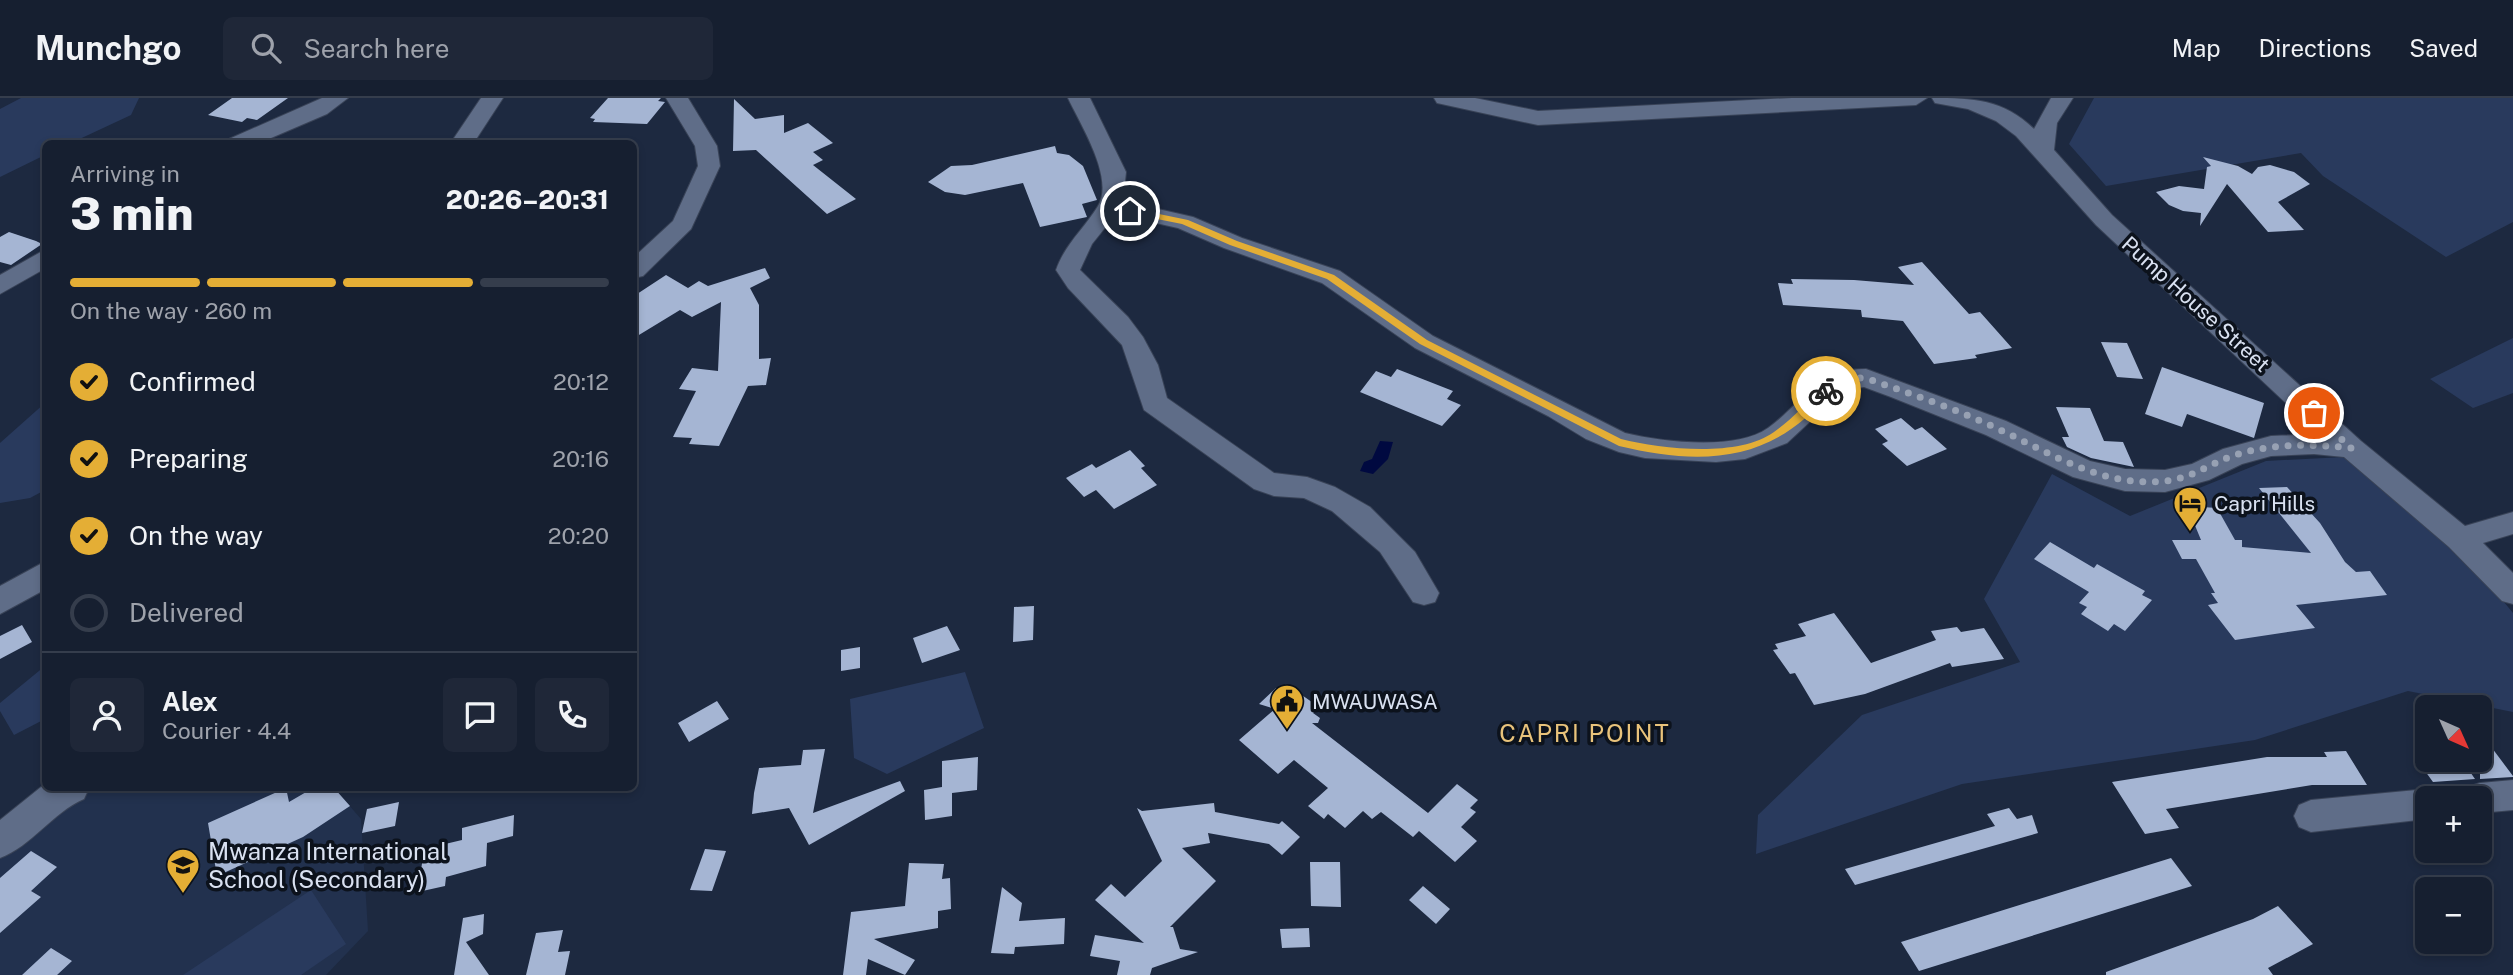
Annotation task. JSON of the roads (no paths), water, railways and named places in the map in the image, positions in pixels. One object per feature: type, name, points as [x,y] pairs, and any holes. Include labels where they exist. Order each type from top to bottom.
[{"type":"street","points":[[246,140],[319,109],[337,98]]},
{"type":"street","points":[[464,140],[492,98]]},
{"type":"street","points":[[637,267],[683,224],[709,166],[706,146],[677,98]]},
{"type":"street","points":[[1079,98],[1114,172],[1111,206],[1095,223],[1072,256],[1068,270],[1075,284],[1111,314],[1130,337],[1146,362],[1154,403],[1185,421],[1217,450],[1268,484],[1307,488],[1366,521],[1398,550],[1424,593]]},
{"type":"street","points":[[1446,98],[1538,118],[1634,105],[1916,98]]},
{"type":"street","name":"Pump House Street","points":[[1943,98],[1974,104],[2004,116],[2043,149],[2104,220],[2351,448],[2460,539],[2513,592]]},
{"type":"street","points":[[2043,149],[2046,122],[2062,98]]},
{"type":"street","points":[[1111,206],[1185,222],[1233,243],[1331,277],[1424,342],[1558,409],[1596,432],[1645,449],[1716,452],[1745,449],[1777,436],[1834,383],[1848,378],[1866,378],[1901,390],[1996,428],[2083,470],[2124,480],[2165,481],[2188,476],[2233,456],[2271,446],[2314,444],[2351,448]]},
{"type":"street","points":[[0,286],[42,260]]},
{"type":"street","points":[[2460,539],[2513,523]]},
{"type":"street","points":[[7,601],[42,576]]},
{"type":"street","points":[[0,842],[54,796],[65,791]]},
{"type":"street","points":[[2492,797],[2513,795]]},
{"type":"street","points":[[2311,816],[2415,805]]},
{"type":"place","name":"Capri Hills","points":[[2190,533]]},
{"type":"place","name":"MWAUWASA","points":[[1287,731]]},
{"type":"place","name":"Mwanza International School (Secondary)","points":[[183,895]]},
{"type":"district","name":"CAPRI POINT","points":[[1585,733]]}]
